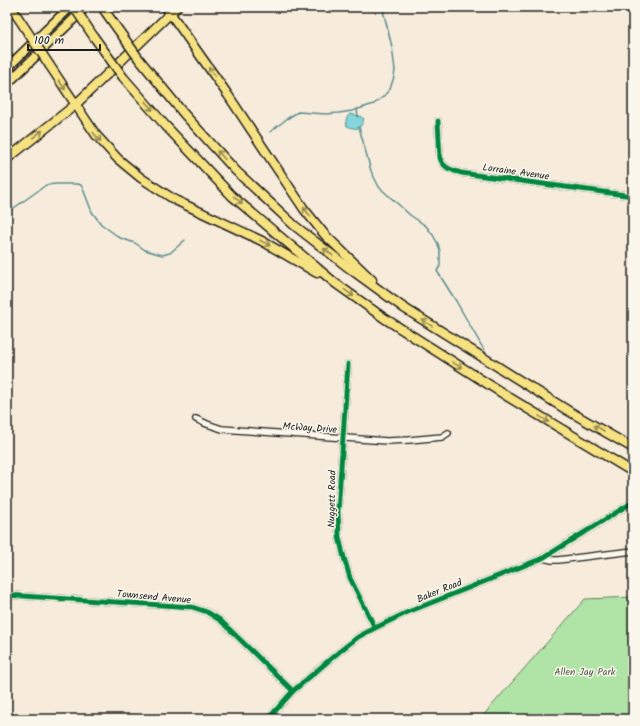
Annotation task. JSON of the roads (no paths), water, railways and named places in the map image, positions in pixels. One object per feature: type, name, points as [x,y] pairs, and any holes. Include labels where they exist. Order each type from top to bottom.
[{"type":"highway","points":[[11,7],[96,135],[118,159],[141,178],[175,200],[262,241],[336,283]]},
{"type":"highway","points":[[7,68],[70,7]]},
{"type":"highway","points":[[74,7],[123,77],[164,124],[232,196],[336,283],[384,318],[510,398],[633,472]]},
{"type":"highway","points":[[7,84],[86,7]]},
{"type":"highway","points":[[102,7],[139,59],[184,114],[236,171],[295,226],[404,308],[567,410],[633,448]]},
{"type":"highway","points":[[7,159],[75,105],[168,10],[177,7]]},
{"type":"highway","points":[[168,10],[228,95],[304,209],[325,235],[404,308]]},
{"type":"street","name":"Lorraine Avenue","points":[[438,121],[440,158],[441,162],[448,169],[461,173],[633,196]]},
{"type":"street","name":"Nuggett Road","points":[[348,364],[338,511],[339,537],[342,554],[350,578],[375,628]]},
{"type":"street","name":"McWay Drive","points":[[196,419],[222,430],[387,442],[442,437],[448,434]]},
{"type":"street","name":"Baker Road","points":[[268,719],[293,691],[358,637],[427,604],[543,558],[633,502]]},
{"type":"street","points":[[543,558],[558,560],[633,551]]},
{"type":"street","name":"Townsend Avenue","points":[[7,595],[192,608],[207,612],[220,620],[293,691]]},
{"type":"water","points":[[350,114],[360,116],[364,119],[360,127],[353,128],[347,126],[346,119]]},
{"type":"waterway","points":[[270,132],[298,112],[326,114],[352,111],[374,104],[383,97],[390,89],[395,70],[392,47],[383,7]]},
{"type":"waterway","points":[[357,109],[358,117]]},
{"type":"waterway","points":[[359,127],[371,171],[379,187],[410,215],[426,226],[433,235],[440,251],[440,266],[437,271],[488,357]]},
{"type":"waterway","points":[[7,213],[46,185],[77,184],[81,185],[92,212],[101,224],[120,238],[135,243],[145,250],[162,255],[170,253],[185,240]]},
{"type":"park label","name":"Allen Jay Park","points":[[585,671]]}]
